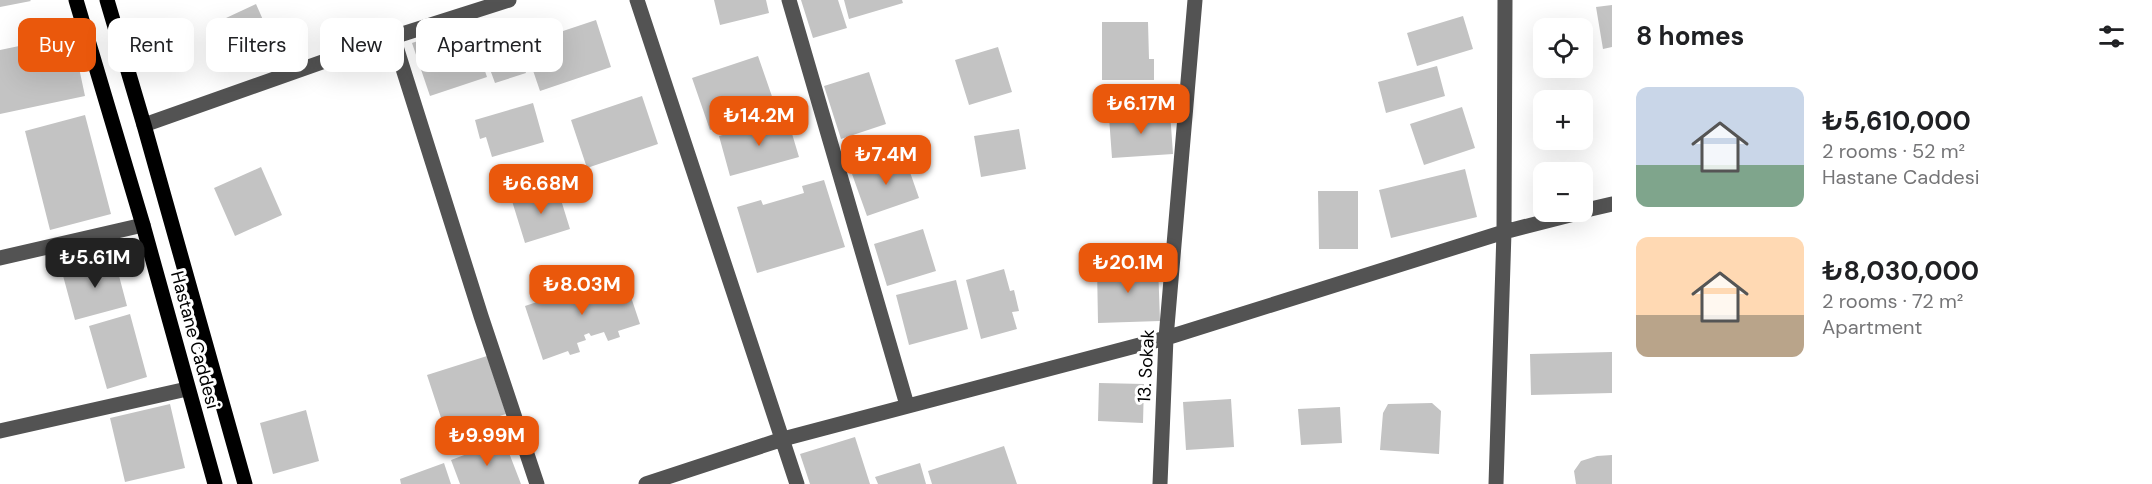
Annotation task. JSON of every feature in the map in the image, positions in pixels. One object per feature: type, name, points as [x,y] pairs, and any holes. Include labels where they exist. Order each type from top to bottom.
[{"type":"main road","name":"Hastane Caddesi","points":[[76,0],[143,225],[215,484]]},
{"type":"main road","name":"Hastane Caddesi","points":[[107,0],[245,484]]},
{"type":"street","points":[[404,33],[509,0]]},
{"type":"street","points":[[637,0],[797,484]]},
{"type":"street","points":[[789,0],[907,405]]},
{"type":"street","name":"13. Sokak","points":[[1160,484],[1167,338],[1195,0]]},
{"type":"street","points":[[1496,484],[1504,232],[1505,0]]},
{"type":"street","points":[[144,125],[320,63]]},
{"type":"street","points":[[404,72],[537,484]]},
{"type":"street","points":[[1593,208],[1612,204]]},
{"type":"street","points":[[646,484],[783,439],[1167,338],[1541,222]]},
{"type":"street","points":[[0,258],[143,225]]},
{"type":"street","points":[[0,430],[188,389]]},
{"type":"building","points":[[0,0],[30,0],[31,1],[0,7]]},
{"type":"building","points":[[714,0],[766,0],[769,13],[720,25]]},
{"type":"building","points":[[801,0],[838,0],[847,28],[813,38]]},
{"type":"building","points":[[844,0],[902,0],[903,3],[849,19]]},
{"type":"building","points":[[256,4],[262,18],[226,18]]},
{"type":"building","points":[[1612,5],[1612,47],[1603,49],[1596,7]]},
{"type":"building","points":[[1463,16],[1473,49],[1417,66],[1407,33]]},
{"type":"building","points":[[596,20],[611,67],[540,91],[534,72],[563,72],[563,31]]},
{"type":"building","points":[[1102,22],[1148,22],[1149,59],[1154,59],[1154,80],[1102,80]]},
{"type":"building","points":[[416,42],[416,55],[412,43]]},
{"type":"building","points":[[18,46],[18,72],[80,72],[85,96],[0,114],[0,50]]},
{"type":"building","points":[[998,47],[1012,92],[969,105],[955,60]]},
{"type":"building","points":[[758,56],[776,108],[710,130],[692,78]]},
{"type":"building","points":[[1437,66],[1445,96],[1386,113],[1378,82]]},
{"type":"building","points":[[422,72],[485,72],[487,77],[430,96]]},
{"type":"building","points":[[491,72],[526,72],[526,73],[495,83]]},
{"type":"building","points":[[869,72],[886,124],[841,139],[824,86]]},
{"type":"building","points":[[642,96],[658,144],[587,168],[571,120]]},
{"type":"building","points":[[533,103],[544,142],[492,157],[486,137],[480,139],[475,120]]},
{"type":"building","points":[[1462,107],[1475,148],[1424,165],[1410,124]]},
{"type":"building","points":[[1170,112],[1173,154],[1112,158],[1109,117]]},
{"type":"building","points":[[85,115],[111,214],[50,230],[25,131]]},
{"type":"building","points":[[787,117],[799,157],[730,176],[719,136]]},
{"type":"building","points":[[1019,129],[1026,169],[981,177],[974,136]]},
{"type":"building","points":[[904,155],[919,198],[867,216],[852,174]]},
{"type":"building","points":[[261,167],[282,215],[235,236],[214,188]]},
{"type":"building","points":[[1465,169],[1477,217],[1391,238],[1379,190]]},
{"type":"building","points":[[824,180],[845,247],[757,273],[737,207],[761,200],[763,205],[804,193],[802,186]]},
{"type":"building","points":[[557,187],[570,229],[525,243],[512,201]]},
{"type":"building","points":[[1318,191],[1358,191],[1358,249],[1319,249]]},
{"type":"building","points":[[923,229],[936,271],[887,286],[874,244]]},
{"type":"building","points":[[114,257],[127,306],[75,320],[62,272]]},
{"type":"building","points":[[1158,264],[1160,321],[1098,323],[1097,266]]},
{"type":"building","points":[[1004,269],[1010,291],[1014,290],[1019,311],[1012,312],[1017,329],[981,339],[966,280]]},
{"type":"building","points":[[623,273],[640,324],[618,331],[620,337],[608,341],[604,332],[591,336],[589,333],[584,335],[586,340],[577,343],[580,352],[570,355],[568,351],[543,360],[525,306]]},
{"type":"building","points":[[956,280],[968,329],[909,345],[896,295]]},
{"type":"building","points":[[130,314],[147,377],[107,389],[89,326]]},
{"type":"building","points":[[1612,352],[1612,393],[1531,395],[1530,354]]},
{"type":"building","points":[[487,356],[506,414],[446,433],[427,375]]},
{"type":"building","points":[[1099,383],[1144,384],[1143,423],[1098,421]]},
{"type":"building","points":[[1231,399],[1234,447],[1186,450],[1183,402]]},
{"type":"building","points":[[1432,403],[1441,411],[1439,454],[1380,450],[1383,413],[1388,404]]},
{"type":"building","points":[[170,404],[185,468],[125,482],[110,418]]},
{"type":"building","points":[[1340,407],[1342,443],[1301,445],[1298,409]]},
{"type":"building","points":[[306,410],[319,461],[273,474],[260,423]]},
{"type":"building","points":[[855,437],[870,484],[810,484],[800,454]]},
{"type":"building","points":[[504,440],[521,484],[460,484],[451,460]]},
{"type":"building","points":[[1004,446],[1017,484],[932,484],[928,471]]},
{"type":"building","points":[[1612,455],[1612,484],[1576,484],[1574,471],[1581,461],[1597,456]]},
{"type":"building","points":[[444,463],[451,484],[401,484],[400,479]]},
{"type":"building","points":[[920,463],[926,484],[878,484],[875,477]]}]
